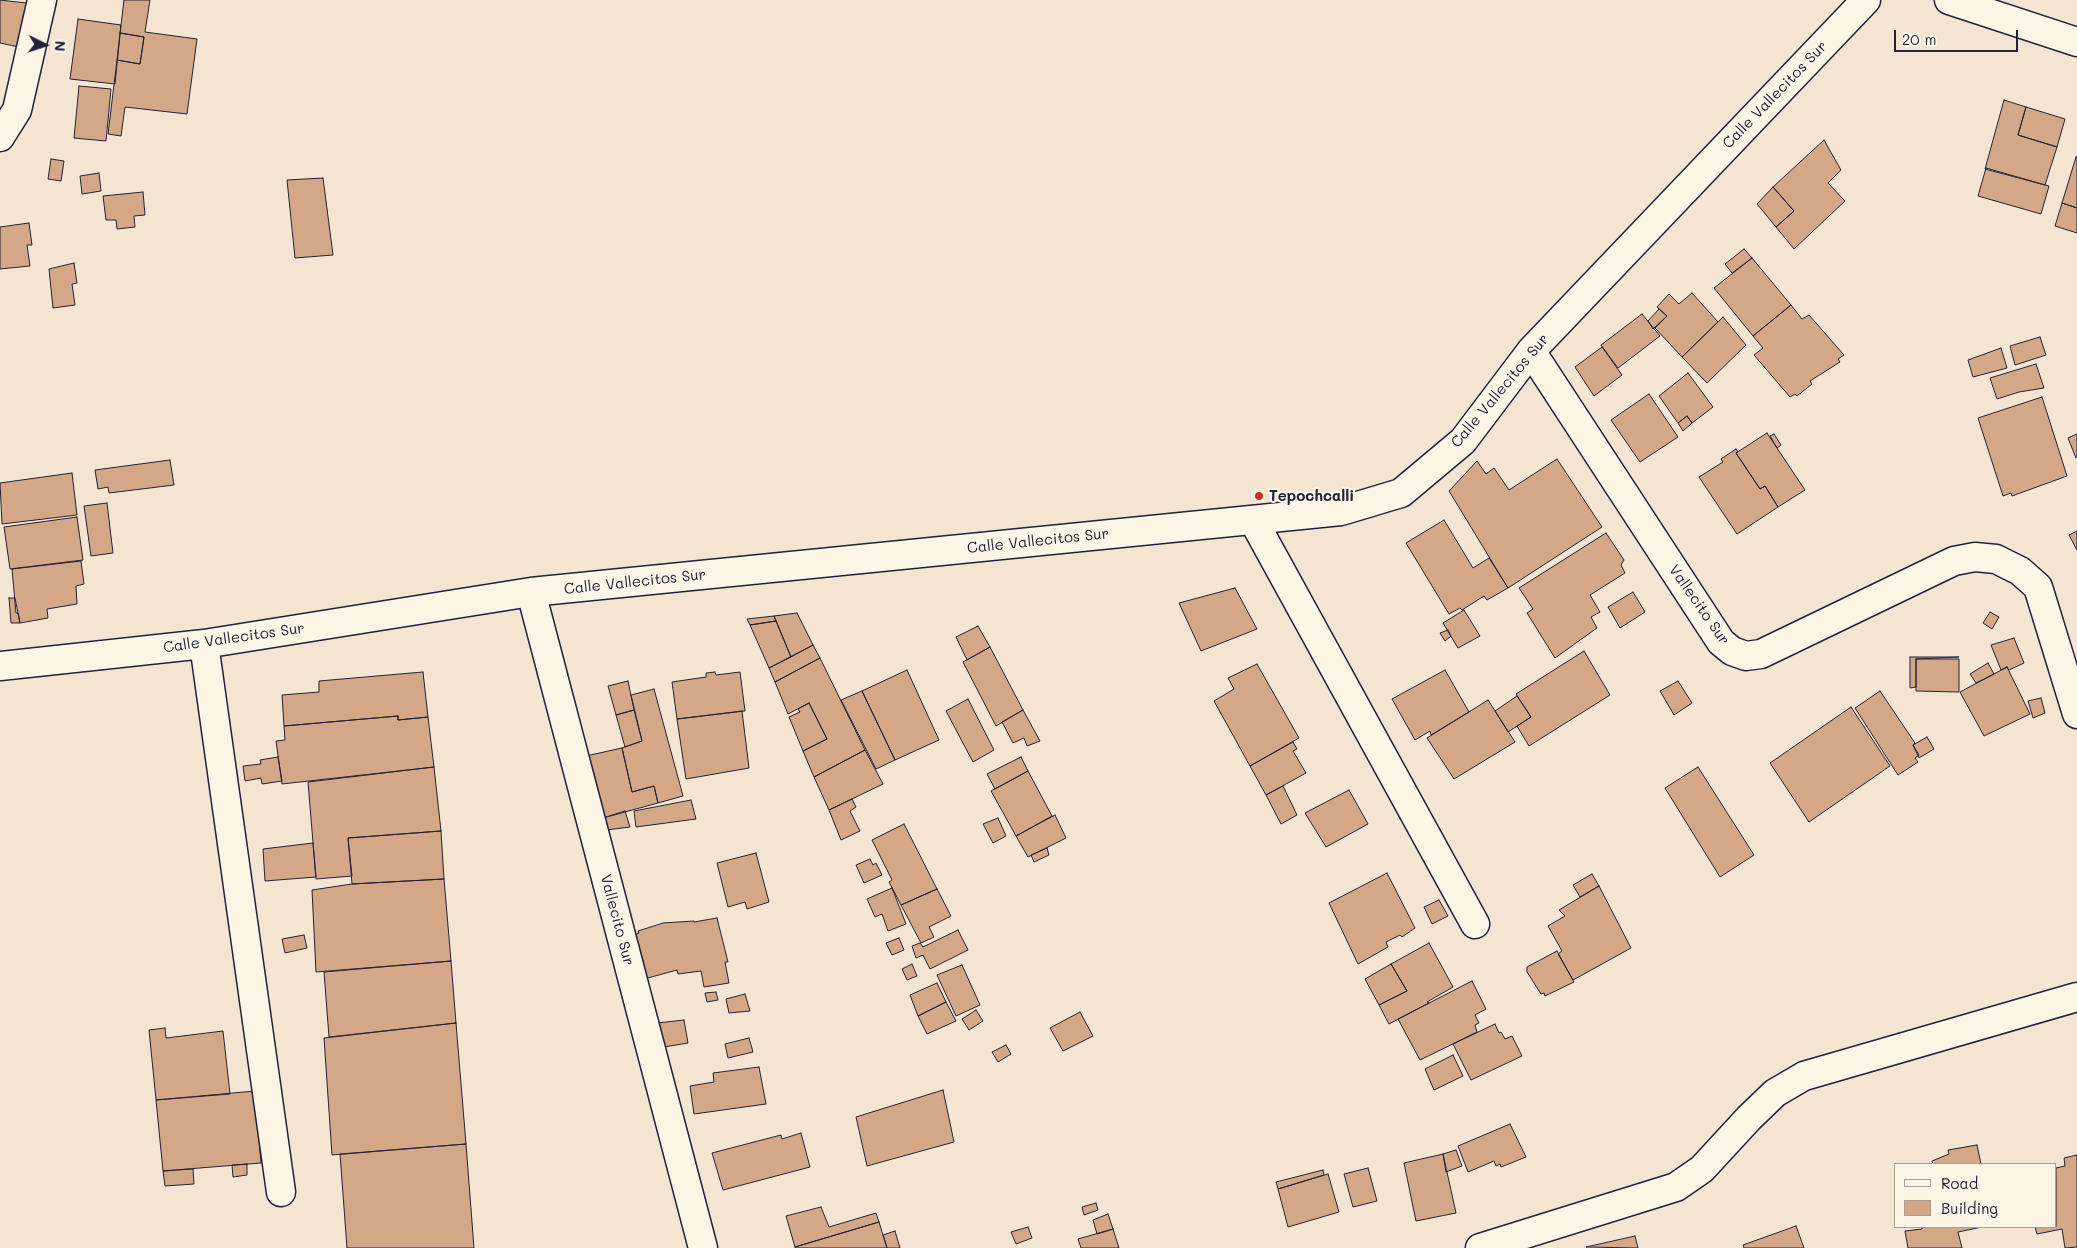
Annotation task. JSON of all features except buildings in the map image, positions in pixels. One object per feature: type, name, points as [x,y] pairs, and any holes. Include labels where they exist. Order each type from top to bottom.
[{"type":"street","points":[[0,138],[17,110],[42,0]]},
{"type":"street","name":"Calle Vallecitos Sur","points":[[0,666],[204,644],[531,592],[1341,511],[1401,493],[1463,441],[1531,351],[1866,0]]},
{"type":"street","points":[[1949,0],[2077,42]]},
{"type":"street","name":"Vallecito Sur","points":[[1531,351],[1721,642],[1732,651],[1746,656],[1761,654],[1954,561],[1975,557],[1996,559],[2020,571],[2038,588],[2077,714]]},
{"type":"street","points":[[1252,520],[1475,924]]},
{"type":"street","name":"Vallecito Sur","points":[[531,592],[703,1248]]},
{"type":"street","points":[[204,644],[281,1192]]},
{"type":"street","points":[[1480,1248],[1676,1187],[1702,1169],[1775,1092],[1804,1076],[2077,997]]},
{"type":"place","name":"Tepochcalli","points":[[1259,496]]}]
